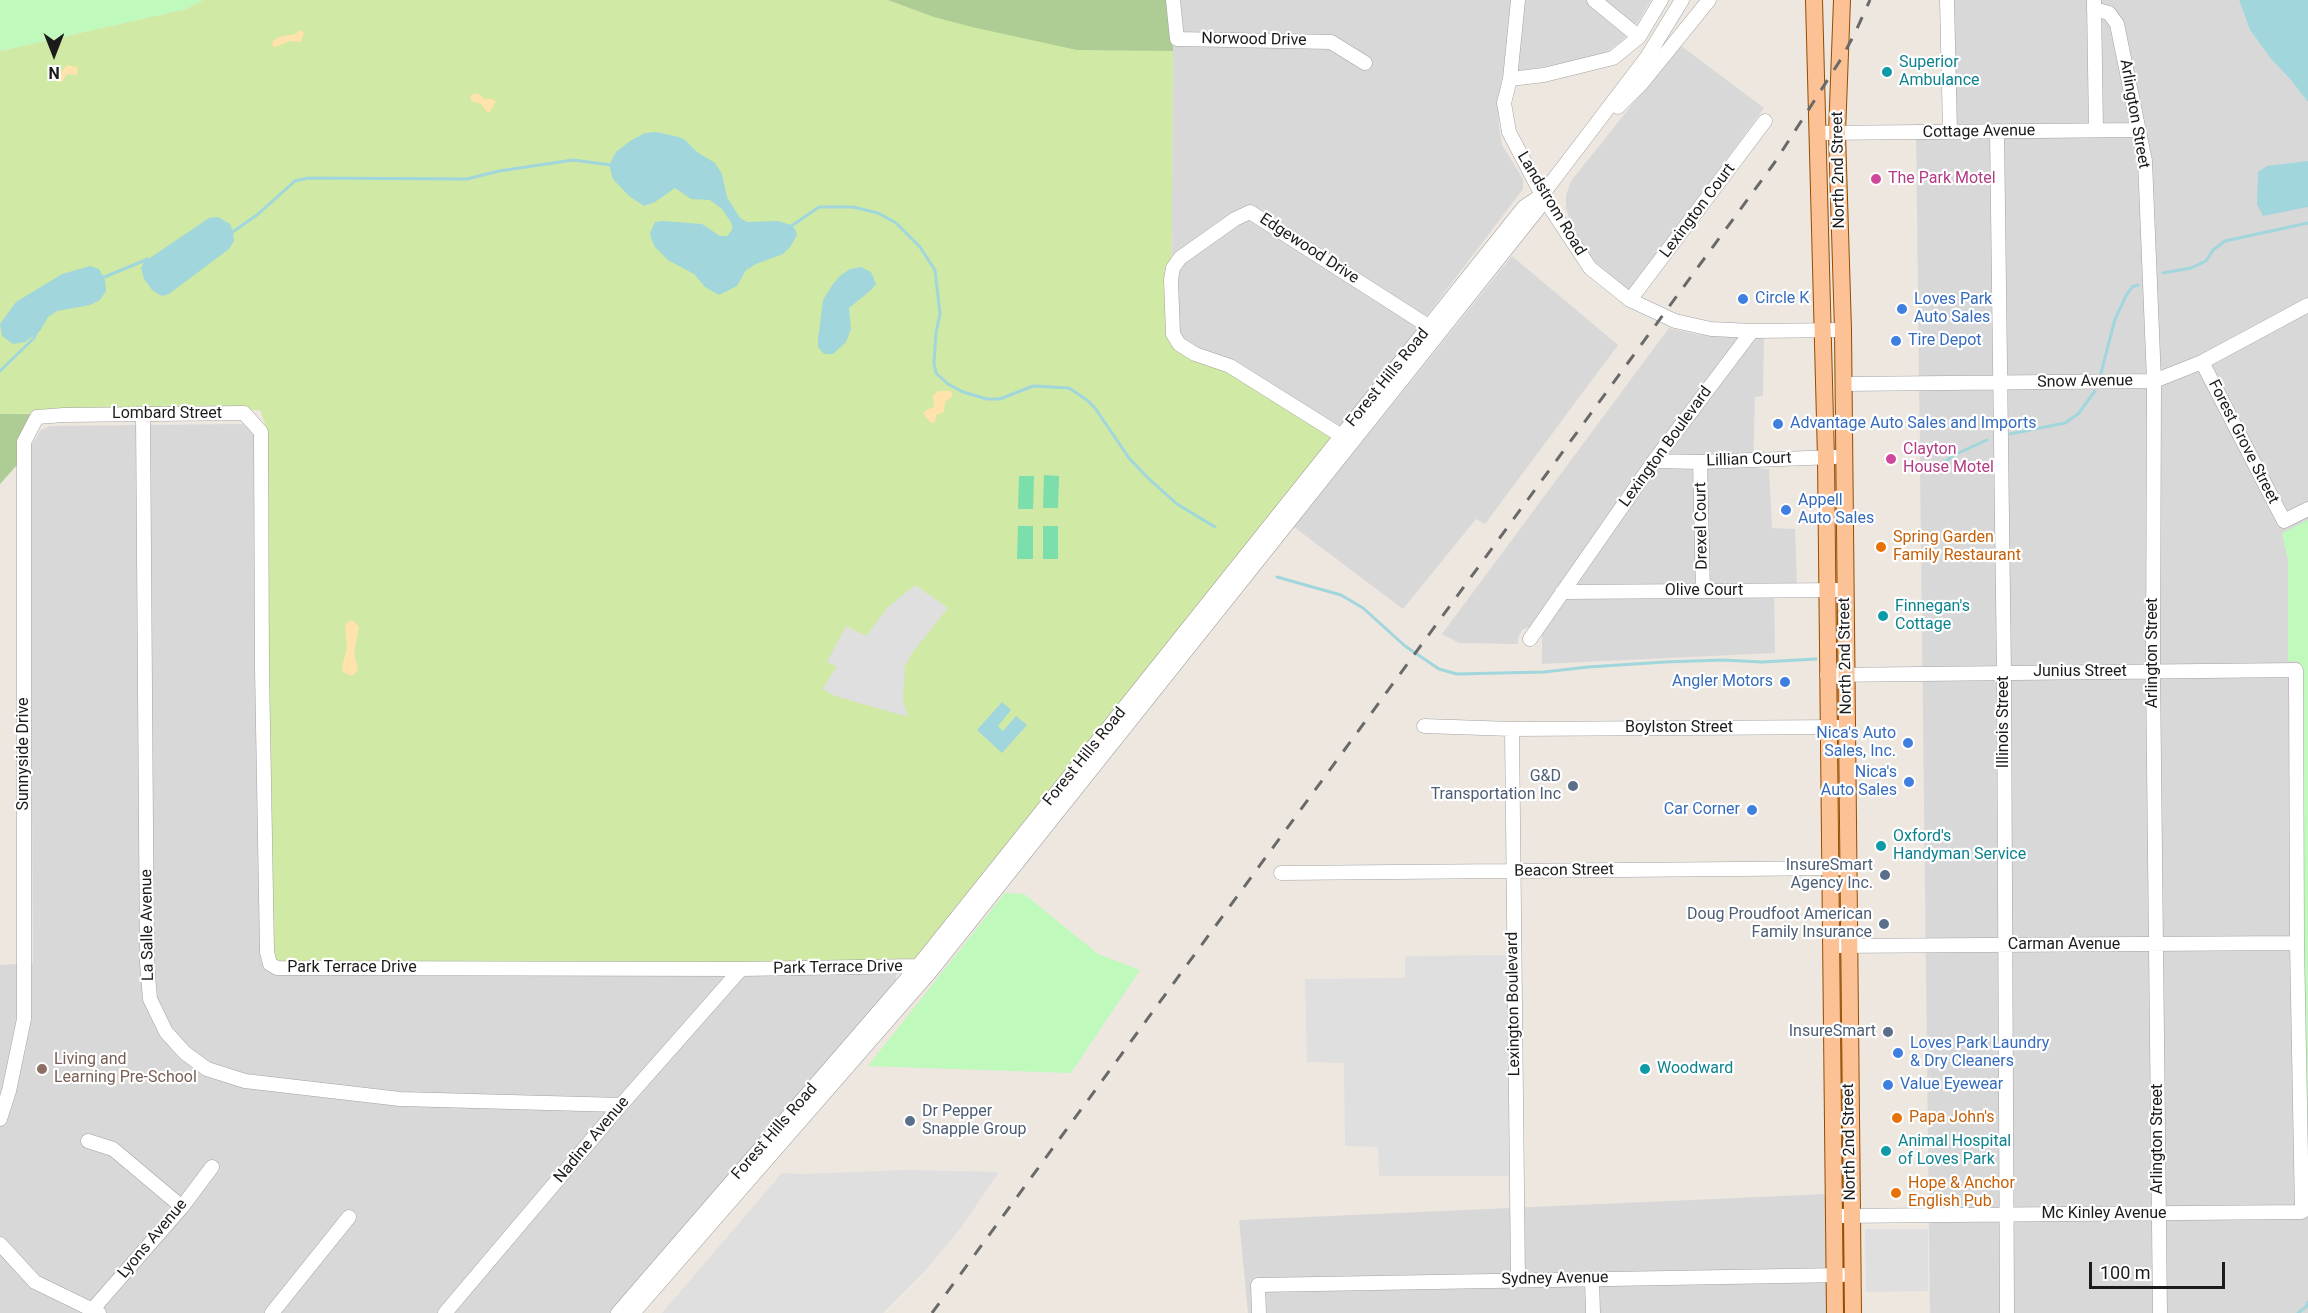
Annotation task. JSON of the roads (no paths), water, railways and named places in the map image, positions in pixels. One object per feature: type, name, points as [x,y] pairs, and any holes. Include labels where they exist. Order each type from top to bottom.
[{"type":"main road","name":"North 2nd Street","points":[[1814,0],[1824,331],[1846,590],[1848,868],[1840,946],[1843,1216],[1852,1275],[1852,1313]]},
{"type":"main road","name":"North 2nd Street","points":[[1840,946],[1830,868],[1827,590],[1834,457],[1843,384],[1837,133],[1842,0]]},
{"type":"main road","name":"North 2nd Street","points":[[1835,1313],[1835,1275],[1843,1216]]},
{"type":"street","name":"Norwood Drive","points":[[1173,0],[1177,39],[1331,42],[1365,63]]},
{"type":"street","name":"Landstrom Road","points":[[1518,0],[1510,80],[1504,103],[1509,132],[1542,195],[1590,268],[1630,300],[1676,321],[1711,329],[1752,331]]},
{"type":"street","points":[[1594,0],[1639,37]]},
{"type":"street","points":[[1510,80],[1575,69],[1613,58],[1639,37],[1661,0]]},
{"type":"street","name":"Forest Hills Road","points":[[633,1313],[681,1250],[925,968],[1435,330],[1524,207],[1542,195],[1647,57],[1682,0]]},
{"type":"street","name":"Forest Hills Road","points":[[1572,154],[1641,84],[1709,0]]},
{"type":"street","points":[[1947,0],[1950,132]]},
{"type":"street","name":"Arlington Street","points":[[2096,130],[2094,5],[2109,13],[2117,24],[2145,160],[2154,381],[2153,671],[2160,1313]]},
{"type":"street","name":"Lexington Court","points":[[1630,300],[1765,121]]},
{"type":"street","name":"Cottage Avenue","points":[[1818,133],[2139,130]]},
{"type":"street","name":"Illinois Street","points":[[1997,131],[2004,673],[2007,1313]]},
{"type":"street","name":"Edgewood Drive","points":[[1347,440],[1230,366],[1195,354],[1179,344],[1173,334],[1171,280],[1173,268],[1180,258],[1235,219],[1250,212],[1435,330]]},
{"type":"street","name":"Snow Avenue","points":[[1843,384],[2154,381],[2202,363],[2308,305]]},
{"type":"street","points":[[1752,331],[1843,330]]},
{"type":"street","name":"Lexington Boulevard","points":[[1530,639],[1654,461],[1752,331]]},
{"type":"street","name":"Forest Grove Street","points":[[2202,363],[2284,521],[2308,508]]},
{"type":"street","name":"Lombard Street","points":[[64,415],[244,413],[261,432]]},
{"type":"street","name":"Sunnyside Drive","points":[[0,1119],[9,1091],[24,1019],[24,442],[38,417],[64,415]]},
{"type":"street","name":"La Salle Avenue","points":[[143,415],[147,963],[150,999],[166,1032],[185,1053],[207,1069],[245,1081],[400,1099],[621,1105]]},
{"type":"street","name":"Park Terrace Drive","points":[[261,432],[262,680],[267,952],[270,964],[277,968],[925,968]]},
{"type":"street","name":"Lillian Court","points":[[1654,461],[1700,462],[1834,457]]},
{"type":"street","name":"Drexel Court","points":[[1700,462],[1703,591]]},
{"type":"street","name":"Olive Court","points":[[1562,592],[1846,590]]},
{"type":"street","name":"Junius Street","points":[[1827,675],[2296,670],[2297,943]]},
{"type":"street","name":"Boylston Street","points":[[1424,726],[1512,729],[1847,727]]},
{"type":"street","name":"Lexington Boulevard","points":[[1512,729],[1518,1280]]},
{"type":"street","name":"Beacon Street","points":[[1281,873],[1848,868]]},
{"type":"street","name":"Carman Avenue","points":[[1840,946],[2297,943]]},
{"type":"street","name":"Mc Kinley Avenue","points":[[1843,1216],[2302,1212],[2297,943]]},
{"type":"street","name":"Nadine Avenue","points":[[445,1313],[621,1105],[741,969]]},
{"type":"street","points":[[88,1141],[113,1149],[182,1207]]},
{"type":"street","name":"Lyons Avenue","points":[[96,1312],[212,1167]]},
{"type":"street","points":[[272,1313],[349,1217]]},
{"type":"street","points":[[0,1245],[35,1282],[96,1312]]},
{"type":"street","name":"Forest Hills Road","points":[[618,1313],[681,1250]]},
{"type":"street","name":"Sydney Avenue","points":[[1259,1313],[1258,1285],[1852,1275]]},
{"type":"street","points":[[1592,1279],[1593,1313]]},
{"type":"water","points":[[2239,0],[2308,0],[2308,102],[2271,59],[2250,30]]},
{"type":"water","points":[[656,132],[685,140],[697,152],[715,163],[722,174],[727,197],[740,218],[747,222],[778,221],[791,225],[797,235],[790,247],[783,254],[746,270],[737,286],[719,295],[705,287],[694,274],[668,260],[655,247],[651,238],[650,233],[655,222],[702,224],[720,236],[727,236],[732,230],[732,224],[722,209],[710,200],[691,199],[675,188],[655,202],[644,206],[629,196],[613,179],[609,165],[616,152],[645,133]]},
{"type":"water","points":[[2308,161],[2308,207],[2263,216],[2257,204],[2258,172],[2267,166]]},
{"type":"water","points":[[218,217],[230,224],[233,232],[234,241],[229,249],[169,294],[162,296],[153,291],[144,279],[141,268],[144,262],[209,218]]},
{"type":"water","points":[[90,266],[99,269],[105,280],[106,291],[100,300],[90,305],[57,311],[48,317],[40,331],[25,342],[13,344],[2,336],[0,324],[16,302],[62,274]]},
{"type":"water","points":[[861,267],[871,272],[876,284],[849,308],[851,329],[846,342],[833,354],[824,354],[818,347],[823,300],[840,276],[850,269]]},
{"type":"water","points":[[1002,702],[1011,710],[998,726],[1003,731],[1016,716],[1027,725],[1002,753],[977,730]]},
{"type":"waterway","points":[[231,233],[257,215],[295,181],[308,178],[467,179],[499,171],[573,160],[611,165]]},
{"type":"waterway","points":[[790,227],[819,207],[853,207],[878,213],[896,223],[920,247],[935,270],[940,314],[936,333],[934,363],[936,373],[948,384],[963,392],[987,399],[1000,399],[1033,386],[1069,388],[1095,408],[1129,458],[1149,479],[1177,504],[1215,527]]},
{"type":"waterway","points":[[2163,273],[2191,268],[2206,261],[2213,250],[2225,241],[2308,223]]},
{"type":"waterway","points":[[102,278],[148,259]]},
{"type":"waterway","points":[[2101,373],[2115,319],[2132,287],[2138,285]]},
{"type":"waterway","points":[[0,371],[34,338],[37,331]]},
{"type":"waterway","points":[[2010,434],[2065,423],[2078,414],[2095,391]]},
{"type":"waterway","points":[[1931,471],[1956,454],[1987,440]]},
{"type":"waterway","points":[[1277,577],[1341,595],[1363,608],[1405,646],[1439,669],[1457,674],[1544,672],[1665,662],[1723,660],[1762,662],[1816,659]]},
{"type":"waterway","points":[[2298,1313],[2306,1307],[2308,1302]]},
{"type":"railway","points":[[932,1313],[1775,162],[1841,59],[1870,0]]},
{"type":"place","name":"Superior Ambulance","points":[[1887,72]]},
{"type":"place","name":"The Park Motel","points":[[1876,179]]},
{"type":"place","name":"Circle K","points":[[1743,299]]},
{"type":"place","name":"Loves Park Auto Sales","points":[[1902,309]]},
{"type":"place","name":"Tire Depot","points":[[1896,341]]},
{"type":"place","name":"Advantage Auto Sales and Imports","points":[[1778,424]]},
{"type":"place","name":"Clayton House Motel","points":[[1891,459]]},
{"type":"place","name":"Appell Auto Sales","points":[[1786,510]]},
{"type":"place","name":"Spring Garden Family Restaurant","points":[[1881,547]]},
{"type":"place","name":"Finnegan's Cottage","points":[[1883,616]]},
{"type":"place","name":"Angler Motors","points":[[1785,682]]},
{"type":"place","name":"Nica's Auto Sales, Inc.","points":[[1908,743]]},
{"type":"place","name":"Nica's Auto Sales","points":[[1909,782]]},
{"type":"place","name":"G&D Transportation Inc","points":[[1573,786]]},
{"type":"place","name":"Car Corner","points":[[1752,810]]},
{"type":"place","name":"Oxford's Handyman Service","points":[[1881,846]]},
{"type":"place","name":"InsureSmart Agency Inc.","points":[[1885,875]]},
{"type":"place","name":"Doug Proudfoot American Family Insurance","points":[[1884,924]]},
{"type":"place","name":"InsureSmart","points":[[1888,1032]]},
{"type":"place","name":"Loves Park Laundry & Dry Cleaners","points":[[1898,1053]]},
{"type":"place","name":"Living and Learning Pre-School","points":[[42,1069]]},
{"type":"place","name":"Woodward","points":[[1645,1069]]},
{"type":"place","name":"Value Eyewear","points":[[1888,1085]]},
{"type":"place","name":"Papa John's","points":[[1897,1118]]},
{"type":"place","name":"Dr Pepper Snapple Group","points":[[910,1121]]},
{"type":"place","name":"Animal Hospital of Loves Park","points":[[1886,1151]]},
{"type":"place","name":"Hope & Anchor English Pub","points":[[1896,1193]]}]
